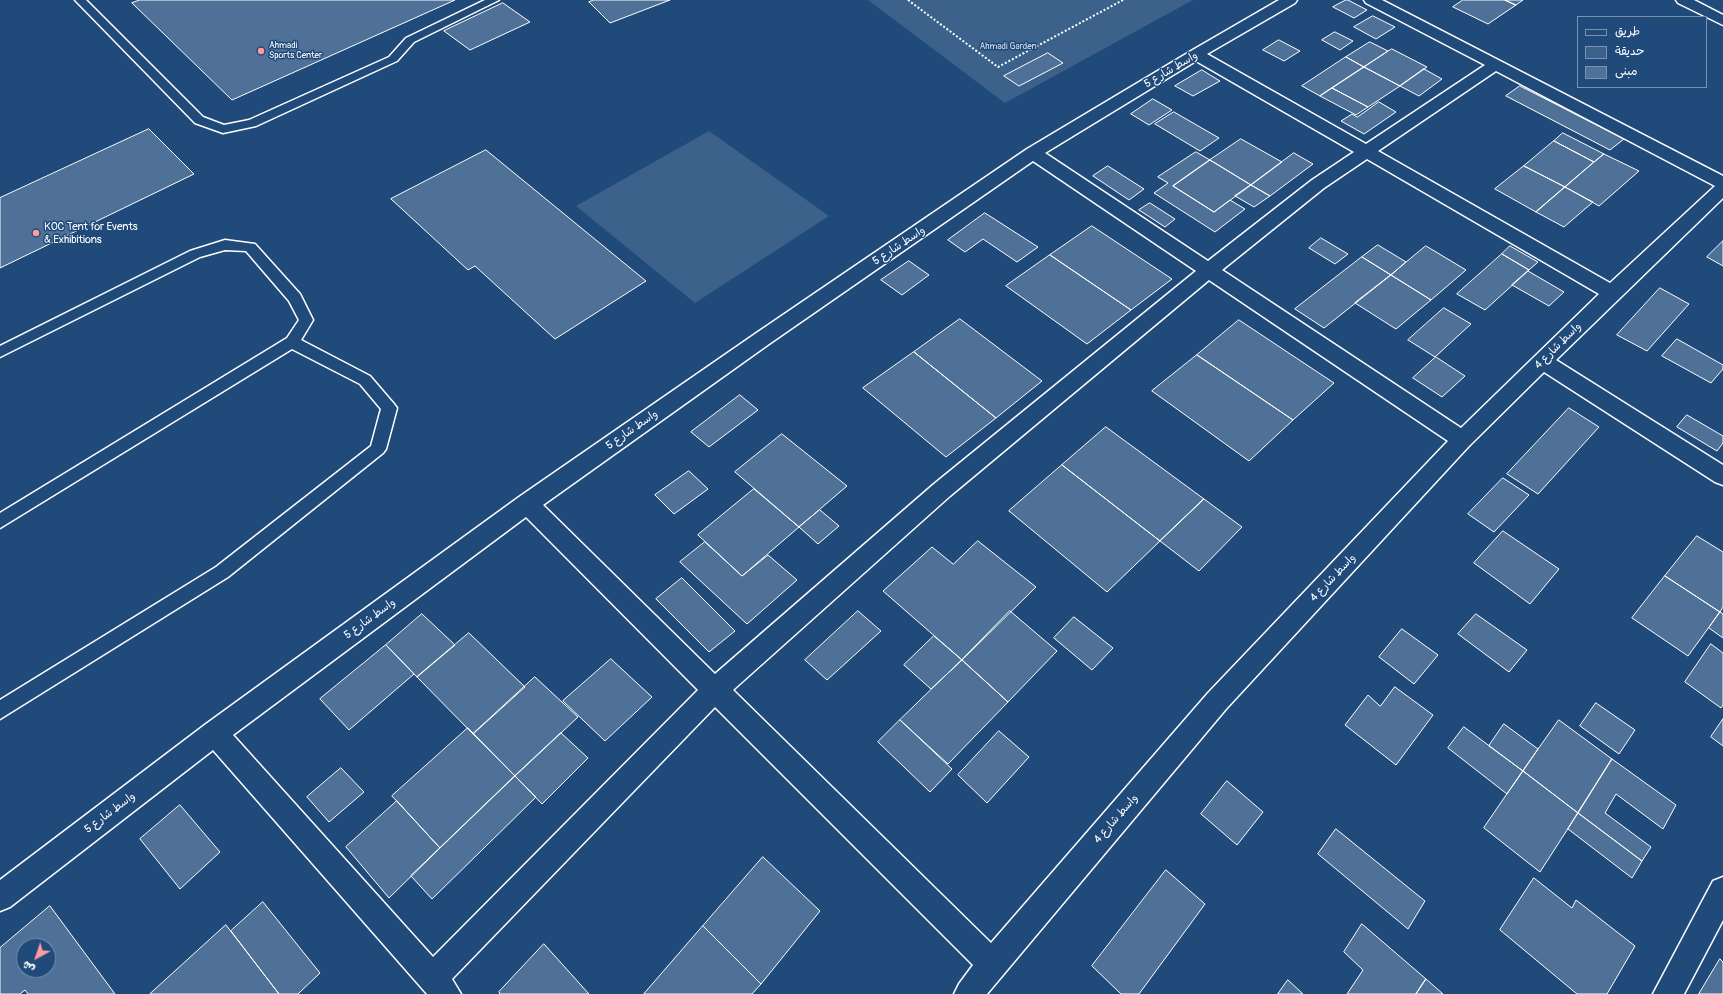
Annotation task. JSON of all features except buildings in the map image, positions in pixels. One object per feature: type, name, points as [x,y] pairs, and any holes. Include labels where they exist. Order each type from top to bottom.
[{"type":"street","name":"واسط شارع 5","points":[[0,897],[215,733],[526,504],[762,339],[1033,154],[1196,54],[1290,0]]},
{"type":"street","points":[[1371,0],[1497,64],[1723,183]]},
{"type":"street","points":[[1683,0],[1723,21]]},
{"type":"street","points":[[1196,54],[1612,293]]},
{"type":"street","points":[[215,733],[440,986],[715,690],[942,490],[1208,271],[1318,184],[1497,64]]},
{"type":"street","points":[[1033,154],[1462,440]]},
{"type":"street","name":"واسط شارع 4","points":[[970,994],[992,964],[1217,701],[1462,440],[1612,293],[1723,188]]},
{"type":"street","points":[[1542,361],[1723,476]]},
{"type":"street","points":[[526,504],[992,964]]},
{"type":"street","points":[[1668,994],[1723,891]]},
{"type":"lane","points":[[80,0],[199,120],[223,129],[252,123],[393,59],[410,40],[494,0]]},
{"type":"lane","points":[[0,352],[195,254],[225,245],[250,247],[295,298],[306,320],[292,342],[0,521]]},
{"type":"lane","points":[[0,710],[222,572],[378,449],[389,408],[364,380],[292,342]]},
{"type":"path","points":[[908,0],[998,67],[1123,0]]},
{"type":"green space","name":"Ahmadi Garden","points":[[868,0],[1193,0],[1005,103]]},
{"type":"green space","points":[[709,131],[829,216],[695,303],[576,206]]},
{"type":"place","name":"Ahmadi Sports Center","points":[[261,51]]},
{"type":"place","name":"KOC Tent for Events & Exhibitions","points":[[36,233]]}]
